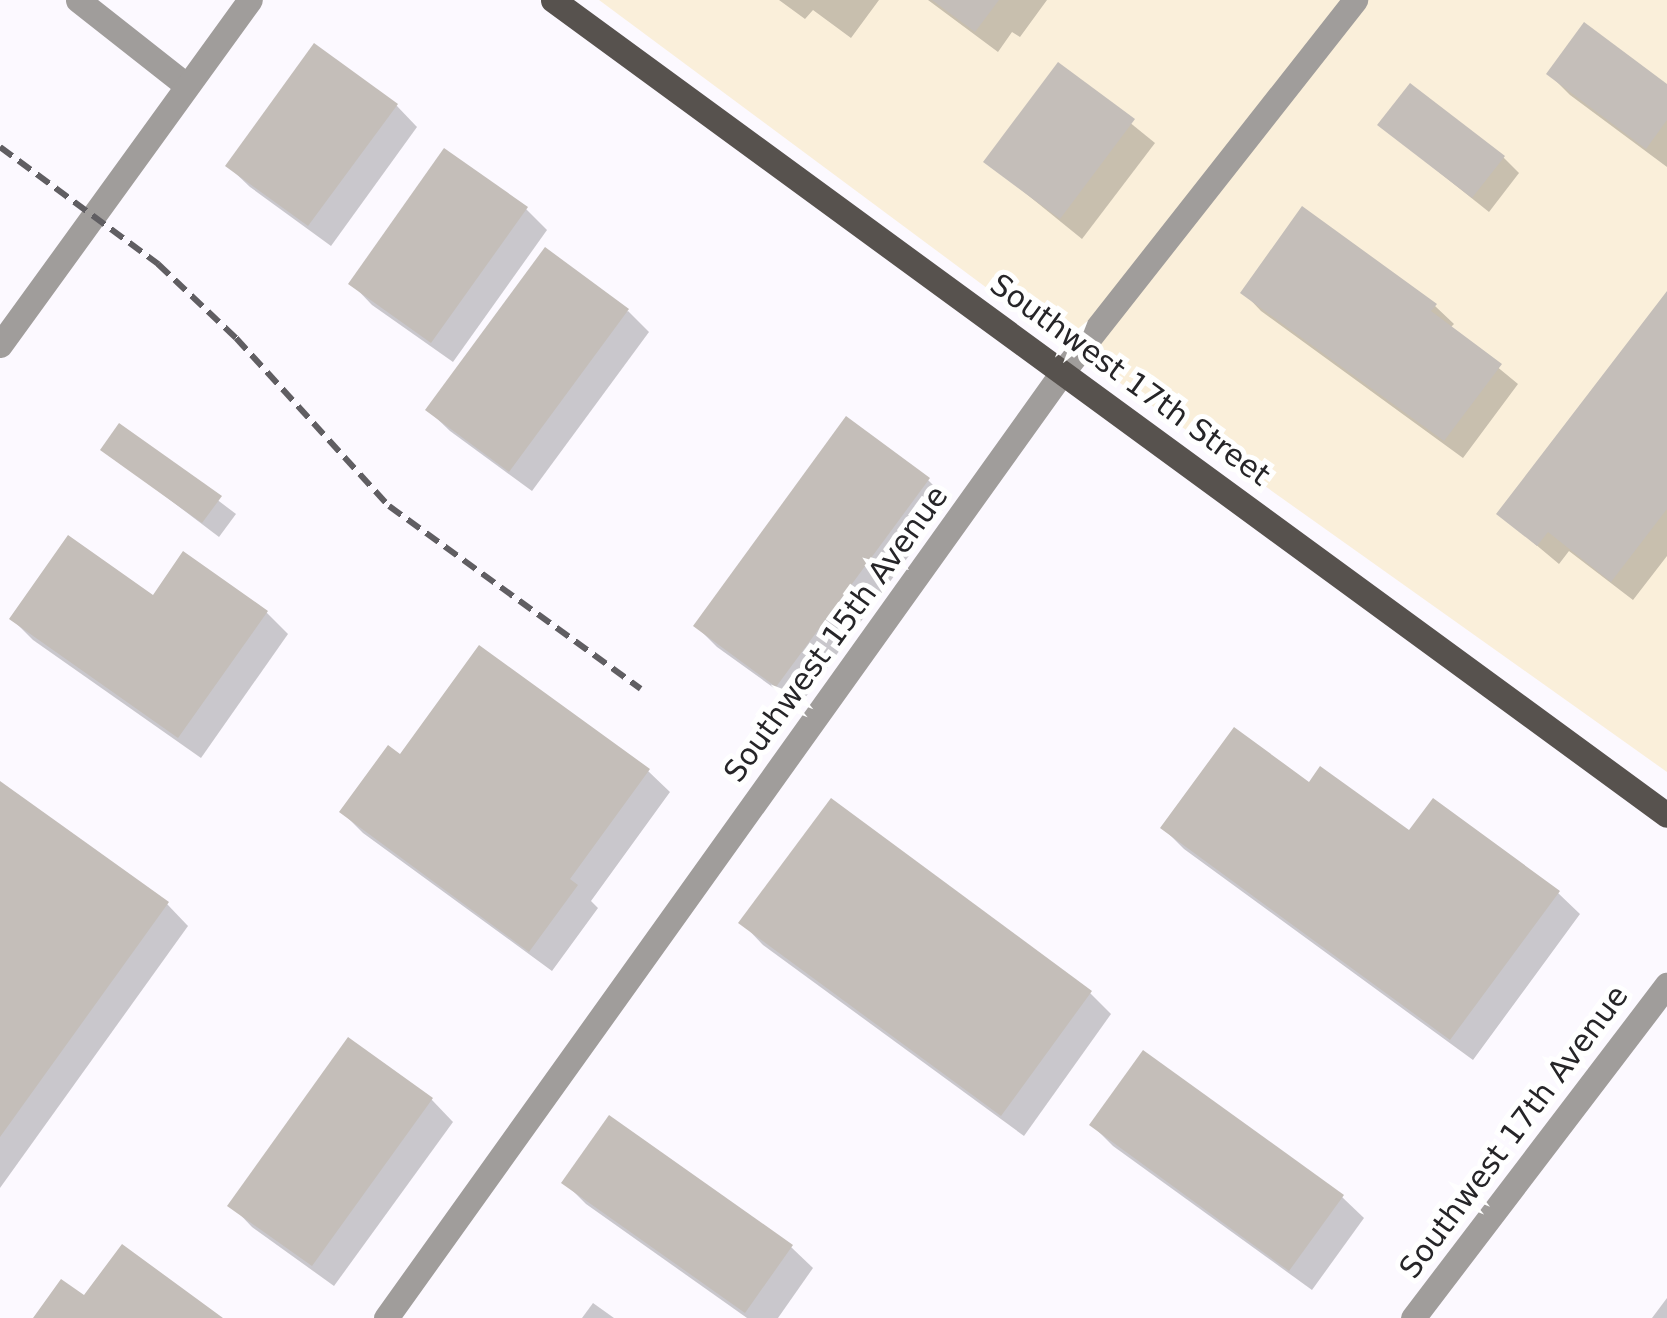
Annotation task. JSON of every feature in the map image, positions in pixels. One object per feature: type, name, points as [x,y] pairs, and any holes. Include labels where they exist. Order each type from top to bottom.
[{"type":"main road","name":"Southwest 17th Street","points":[[553,0],[1064,370],[1667,816]]},
{"type":"street","points":[[78,0],[186,85]]},
{"type":"street","points":[[0,345],[250,0]]},
{"type":"street","name":"Southwest 15th Avenue","points":[[386,1318],[1064,370],[1355,0]]},
{"type":"street","name":"Southwest 17th Avenue","points":[[1414,1318],[1667,985]]},
{"type":"shaded area","points":[[599,0],[1667,0],[1667,772],[999,297]]},
{"type":"building","points":[[932,0],[999,0],[975,32]]},
{"type":"building","points":[[1584,22],[1667,84],[1667,120],[1646,149],[1546,74]]},
{"type":"building","points":[[314,43],[398,104],[308,226],[225,166]]},
{"type":"building","points":[[1058,62],[1135,119],[1060,219],[983,162]]},
{"type":"building","points":[[1410,83],[1505,156],[1472,198],[1377,125]]},
{"type":"building","points":[[444,148],[528,207],[431,343],[348,284]]},
{"type":"building","points":[[1302,206],[1437,304],[1431,311],[1502,364],[1444,441],[1240,293]]},
{"type":"building","points":[[545,247],[629,309],[509,472],[425,410]]},
{"type":"building","points":[[1667,291],[1667,509],[1611,582],[1548,532],[1537,546],[1496,514]]},
{"type":"building","points":[[846,416],[930,478],[776,687],[693,626]]},
{"type":"building","points":[[119,423],[222,496],[202,523],[100,450]]},
{"type":"building","points":[[68,535],[153,595],[183,551],[268,611],[178,738],[9,619]]},
{"type":"building","points":[[479,645],[650,769],[570,879],[578,885],[529,952],[339,812],[388,745],[400,754]]},
{"type":"building","points":[[1234,727],[1309,782],[1320,766],[1409,830],[1433,798],[1560,891],[1450,1040],[1160,828]]},
{"type":"building","points":[[0,781],[169,902],[0,1137]]},
{"type":"building","points":[[831,798],[1092,991],[1001,1116],[738,923]]},
{"type":"building","points":[[348,1037],[433,1098],[312,1266],[227,1206]]},
{"type":"building","points":[[1143,1050],[1344,1195],[1289,1271],[1089,1125]]},
{"type":"building","points":[[609,1115],[793,1245],[745,1313],[561,1183]]},
{"type":"building","points":[[122,1244],[223,1318],[33,1318],[61,1279],[84,1295]]},
{"type":"railway","points":[[0,147],[158,264],[236,338],[389,506],[641,689]]}]
